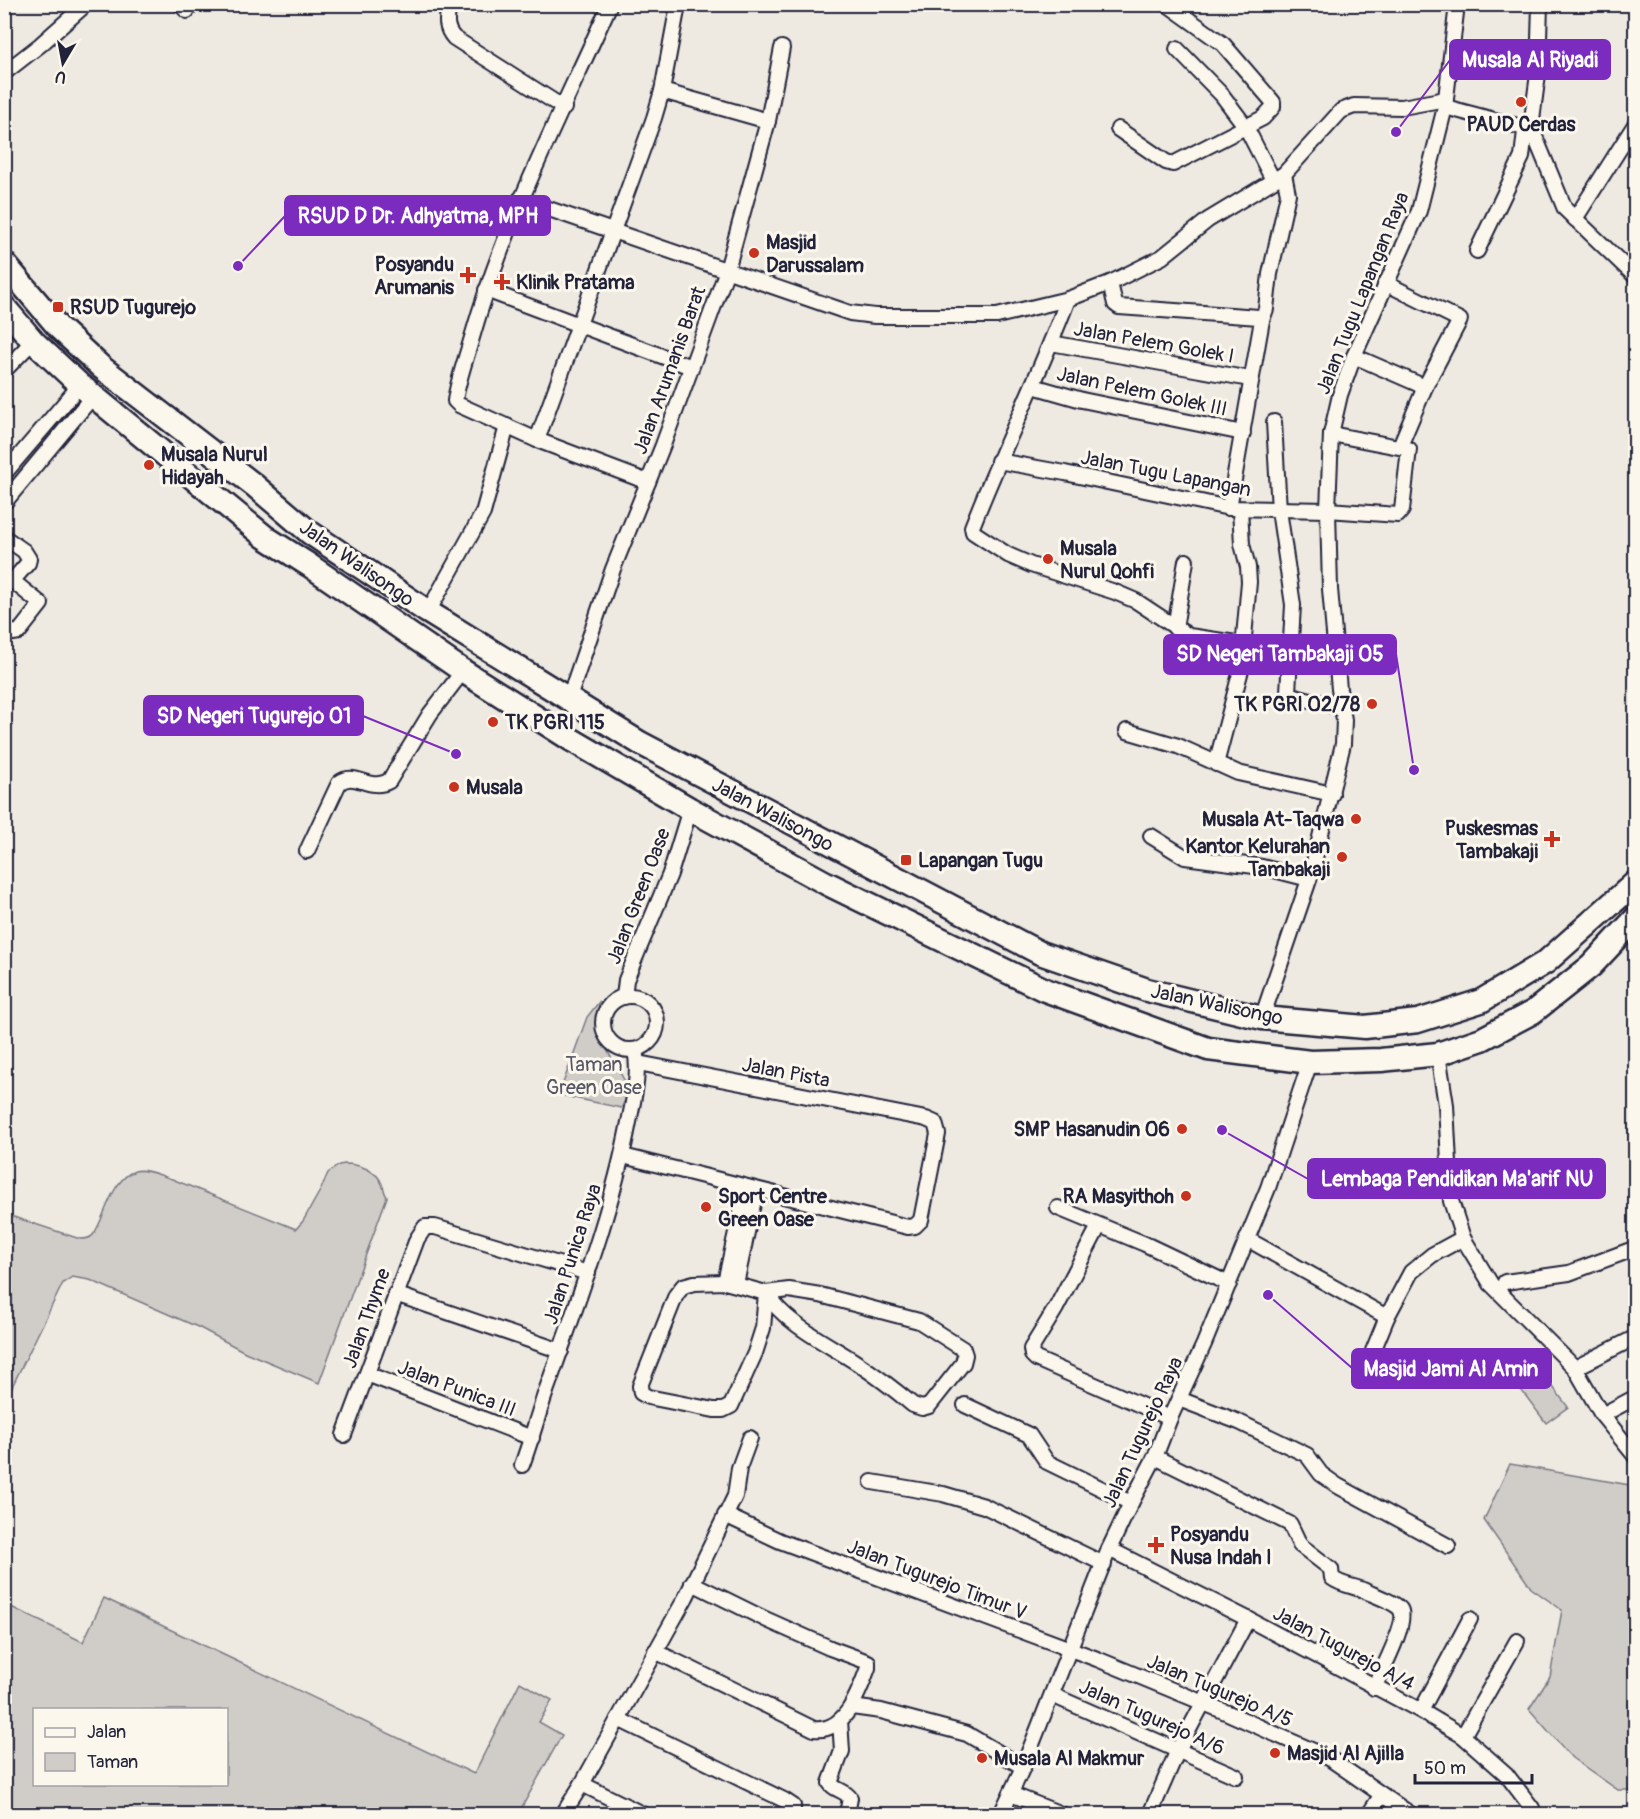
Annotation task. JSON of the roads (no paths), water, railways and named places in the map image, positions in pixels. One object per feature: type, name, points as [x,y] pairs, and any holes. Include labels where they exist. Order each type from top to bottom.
[{"type":"highway","name":"Jalan Walisongo","points":[[4,263],[59,328],[101,366],[254,485],[309,531],[428,612],[640,743],[1040,953],[1147,990],[1262,1018],[1365,1027],[1418,1021],[1481,1001],[1546,962],[1635,882]]},
{"type":"highway","name":"Jalan Walisongo","points":[[4,307],[33,341],[87,391],[265,537],[463,671],[580,745],[690,809],[826,883],[1045,990],[1208,1049],[1310,1062],[1381,1060],[1438,1054],[1482,1039],[1533,1012],[1591,966],[1635,918]]},
{"type":"highway","points":[[826,883],[842,851]]},
{"type":"street","points":[[4,73],[86,4]]},
{"type":"street","points":[[449,4],[447,30],[454,38],[564,108]]},
{"type":"street","points":[[610,4],[564,108],[520,199],[486,290],[455,401],[459,405],[537,440],[648,482]]},
{"type":"street","points":[[1119,129],[1166,162],[1173,164],[1271,112],[1273,102],[1223,44],[1167,4]]},
{"type":"street","name":"Jalan Tugu Lapangan Raya","points":[[1262,1018],[1309,879],[1343,744],[1344,720],[1330,589],[1328,510],[1331,434],[1340,395],[1354,356],[1419,211],[1446,103],[1457,4]]},
{"type":"street","points":[[1539,4],[1538,74],[1531,127],[1565,209],[1635,277]]},
{"type":"street","points":[[537,440],[654,118],[662,91],[678,5]]},
{"type":"street","name":"Jalan Arumanis Barat","points":[[568,698],[606,589],[727,270],[768,121],[782,48]]},
{"type":"street","points":[[1177,49],[1222,94],[1246,127],[1288,194],[1270,274],[1266,309],[1250,379],[1243,433],[1237,456],[1235,508],[1249,572],[1239,680],[1216,764]]},
{"type":"street","points":[[662,91],[768,121]]},
{"type":"street","points":[[520,199],[789,293],[864,316],[997,316],[1068,299],[1110,282],[1162,256],[1208,220],[1279,177],[1334,118],[1347,108],[1365,106],[1402,108],[1446,103],[1525,131],[1522,157],[1477,251]]},
{"type":"street","points":[[1575,219],[1635,123]]},
{"type":"street","points":[[1110,282],[1116,304],[1119,307],[1259,316],[1262,322]]},
{"type":"street","points":[[1331,434],[1360,441],[1400,446],[1425,387],[1460,320],[1386,283]]},
{"type":"street","points":[[486,290],[691,367]]},
{"type":"street","points":[[1068,299],[1052,343],[998,461],[972,527],[973,532],[1008,555],[1031,565],[1115,591],[1136,601],[1189,636],[1243,644]]},
{"type":"street","points":[[4,372],[33,341]]},
{"type":"street","name":"Jalan Pelem Golek I","points":[[1052,343],[1250,379]]},
{"type":"street","points":[[1354,356],[1425,387]]},
{"type":"street","name":"Jalan Pelem Golek III","points":[[1033,386],[1092,402],[1243,433]]},
{"type":"street","points":[[26,477],[7,467],[87,391]]},
{"type":"street","points":[[4,503],[26,477],[87,391]]},
{"type":"street","points":[[1274,422],[1279,510],[1293,605],[1288,692],[1291,695],[1342,708]]},
{"type":"street","points":[[428,612],[483,513],[507,426]]},
{"type":"street","name":"Jalan Tugu Lapangan","points":[[998,461],[1235,508],[1398,514],[1402,510],[1410,450],[1400,446]]},
{"type":"street","points":[[4,537],[24,551],[29,559],[14,579],[15,583],[41,604],[19,632],[13,633],[4,627]]},
{"type":"street","points":[[1175,628],[1186,561]]},
{"type":"street","points":[[307,851],[339,783],[345,778],[375,786],[389,782],[430,714],[463,671]]},
{"type":"street","points":[[1127,731],[1174,745],[1238,773],[1332,794]]},
{"type":"street","name":"Jalan Green Oase","points":[[624,997],[626,980],[670,874],[690,809]]},
{"type":"street","points":[[1151,836],[1185,857],[1263,867],[1309,879]]},
{"type":"street","points":[[624,997],[635,997],[645,1001],[652,1008],[656,1018],[656,1029],[652,1038],[637,1057],[615,1046],[603,1029],[603,1018],[607,1009],[615,1001],[624,997]]},
{"type":"street","points":[[1438,1054],[1446,1105],[1451,1201],[1463,1238],[1491,1284],[1575,1368],[1602,1415],[1635,1457]]},
{"type":"street","name":"Jalan Pista","points":[[637,1057],[926,1119],[935,1124],[938,1134],[921,1220],[915,1226],[908,1227],[751,1188]]},
{"type":"street","name":"Jalan Punica Raya","points":[[522,1465],[588,1273],[622,1156],[637,1057]]},
{"type":"street","name":"Jalan Tugurejo Raya","points":[[1001,1815],[1023,1767],[1110,1550],[1155,1457],[1229,1284],[1268,1188],[1310,1062]]},
{"type":"street","points":[[622,1156],[751,1188],[730,1283]]},
{"type":"street","points":[[1058,1208],[1145,1244],[1229,1284]]},
{"type":"street","points":[[1099,1226],[1056,1308],[1031,1349],[1032,1355],[1036,1359],[1170,1418]]},
{"type":"street","name":"Jalan Thyme","points":[[344,1435],[395,1294],[424,1227],[435,1227],[588,1273]]},
{"type":"street","points":[[1373,1351],[1387,1317],[1411,1272],[1432,1255],[1463,1238]]},
{"type":"street","points":[[1247,1239],[1387,1317]]},
{"type":"street","points":[[1505,1282],[1569,1273],[1635,1248]]},
{"type":"street","points":[[766,1293],[763,1328],[755,1353],[731,1406],[723,1410],[714,1410],[648,1397],[642,1393],[640,1386],[676,1295],[683,1286],[693,1283],[730,1283],[766,1293],[789,1290],[820,1295],[919,1321],[963,1350],[965,1355],[963,1363],[930,1406],[922,1408],[913,1405],[859,1364],[799,1326],[773,1304],[766,1293]]},
{"type":"street","points":[[395,1294],[561,1351]]},
{"type":"street","points":[[1575,1368],[1635,1337]]},
{"type":"street","name":"Jalan Punica III","points":[[367,1374],[532,1438]]},
{"type":"street","points":[[1602,1415],[1635,1396]]},
{"type":"street","points":[[1179,1399],[1239,1422],[1307,1455],[1321,1474],[1338,1486],[1448,1546]]},
{"type":"street","points":[[965,1405],[1029,1435],[1047,1462],[1131,1503]]},
{"type":"street","points":[[563,1815],[692,1584],[725,1515],[737,1484],[739,1468],[750,1438]]},
{"type":"street","points":[[1155,1457],[1290,1524],[1300,1545],[1331,1569],[1332,1578],[1363,1590],[1401,1610],[1399,1632],[1374,1688]]},
{"type":"street","points":[[872,1482],[943,1494],[984,1506],[1104,1564]]},
{"type":"street","name":"Jalan Tugurejo Timur V","points":[[725,1515],[790,1544],[1070,1650]]},
{"type":"street","name":"Jalan Tugurejo A/4","points":[[1110,1550],[1248,1619],[1463,1736],[1506,1774],[1528,1812]]},
{"type":"street","points":[[655,1652],[814,1729],[828,1728],[840,1720],[852,1707],[868,1668],[868,1662],[830,1648],[692,1584]]},
{"type":"street","points":[[1150,1815],[1178,1750],[1248,1619]]},
{"type":"street","points":[[1420,1711],[1470,1619]]},
{"type":"street","points":[[1463,1736],[1517,1641]]},
{"type":"street","name":"Jalan Tugurejo A/5","points":[[1070,1650],[1203,1703],[1329,1758],[1410,1815]]},
{"type":"street","name":"Jalan Tugurejo A/6","points":[[1052,1695],[1236,1776]]},
{"type":"street","points":[[852,1707],[881,1710],[967,1734],[1023,1767]]},
{"type":"street","points":[[618,1719],[784,1800],[793,1806],[794,1815]]},
{"type":"street","points":[[840,1720],[842,1751],[830,1783],[848,1794],[851,1803],[847,1815]]},
{"type":"street","points":[[582,1784],[642,1815]]},
{"type":"street","points":[[1011,1794],[1061,1815]]},
{"type":"street","points":[[1369,1815],[1381,1796]]},
{"type":"place","name":"PAUD Cerdas","points":[[1521,102]]},
{"type":"place","name":"Musala Al Riyadi","points":[[1396,132]]},
{"type":"place","name":"Masjid Darussalam","points":[[754,253]]},
{"type":"place","name":"RSUD D Dr. Adhyatma, MPH","points":[[238,266]]},
{"type":"place","name":"Posyandu Arumanis","points":[[468,275]]},
{"type":"place","name":"Klinik Pratama","points":[[502,282]]},
{"type":"place","name":"RSUD Tugurejo","points":[[58,307]]},
{"type":"place","name":"Musala Nurul Hidayah","points":[[149,465]]},
{"type":"place","name":"Musala Nurul Qohfi","points":[[1048,559]]},
{"type":"place","name":"TK PGRI 02/78","points":[[1372,704]]},
{"type":"place","name":"TK PGRI 115","points":[[493,722]]},
{"type":"place","name":"SD Negeri Tugurejo 01","points":[[456,754]]},
{"type":"place","name":"SD Negeri Tambakaji 05","points":[[1414,770]]},
{"type":"place","name":"Musala","points":[[454,787]]},
{"type":"place","name":"Musala At-Taqwa","points":[[1356,819]]},
{"type":"place","name":"Puskesmas Tambakaji","points":[[1552,839]]},
{"type":"place","name":"Kantor Kelurahan Tambakaji","points":[[1342,857]]},
{"type":"place","name":"Lapangan Tugu","points":[[906,860]]},
{"type":"place","name":"SMP Hasanudin 06","points":[[1182,1129]]},
{"type":"place","name":"Lembaga Pendidikan Ma'arif NU","points":[[1222,1130]]},
{"type":"place","name":"RA Masyithoh","points":[[1186,1196]]},
{"type":"place","name":"Sport Centre Green Oase","points":[[706,1207]]},
{"type":"place","name":"Masjid Jami Al Amin","points":[[1268,1295]]},
{"type":"place","name":"Posyandu Nusa Indah I","points":[[1156,1545]]},
{"type":"place","name":"Masjid Al Ajilla","points":[[1275,1753]]},
{"type":"place","name":"Musala Al Makmur","points":[[982,1758]]},
{"type":"park label","name":"Taman Green Oase","points":[[594,1076]]}]
